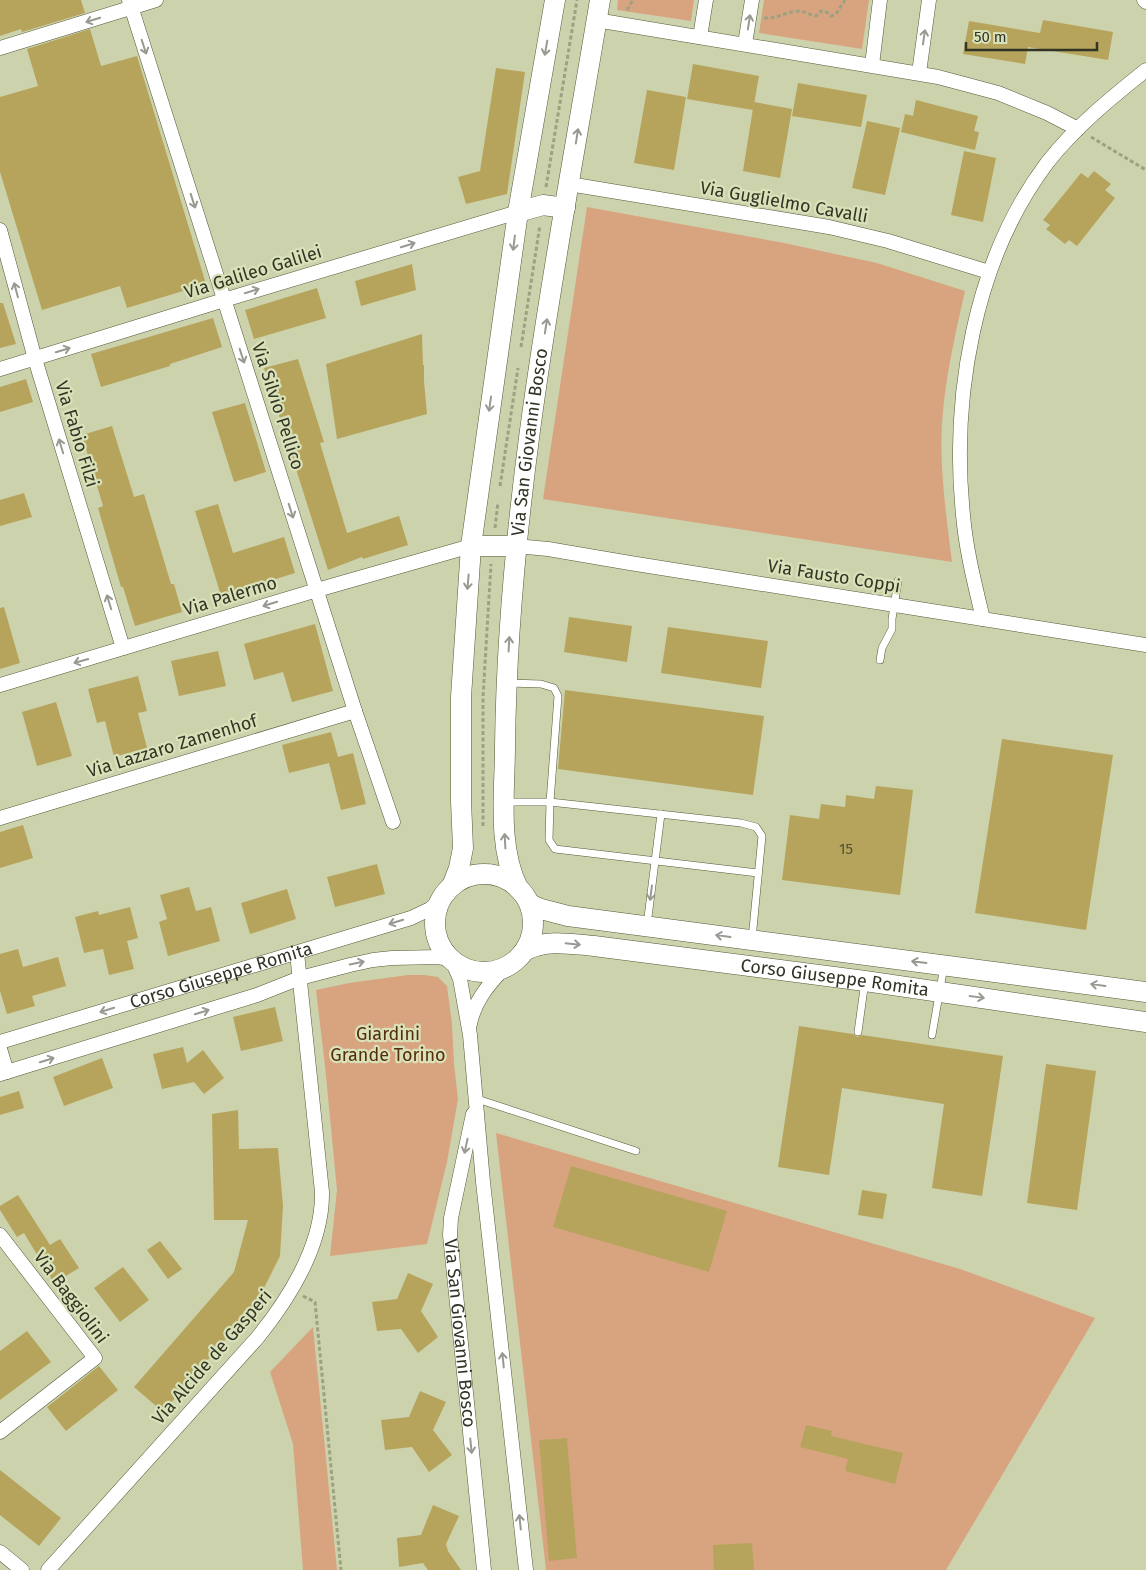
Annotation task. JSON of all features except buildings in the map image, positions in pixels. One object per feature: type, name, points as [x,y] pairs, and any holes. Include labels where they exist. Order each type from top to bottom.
[{"type":"main road","points":[[452,886],[470,876],[490,874],[505,878],[518,888],[530,904],[533,928],[531,940],[526,950],[516,961],[504,968],[490,972],[465,969],[451,960],[441,947],[435,930],[435,916],[440,901],[452,886],[462,854],[461,697],[471,546],[518,212],[554,0]]},
{"type":"main road","name":"Via San Giovanni Bosco","points":[[518,888],[508,862],[504,827],[507,683],[516,546],[538,376],[600,0]]},
{"type":"main road","points":[[518,212],[543,205],[565,208]]},
{"type":"main road","points":[[471,546],[516,546]]},
{"type":"main road","name":"Corso Giuseppe Romita","points":[[530,904],[568,916],[1146,992]]},
{"type":"main road","name":"Corso Giuseppe Romita","points":[[526,950],[544,944],[568,943],[865,981],[1146,1022]]},
{"type":"street","points":[[0,48],[130,4],[156,0]]},
{"type":"street","points":[[700,37],[706,0]]},
{"type":"street","points":[[745,44],[752,0]]},
{"type":"street","points":[[872,65],[880,0]]},
{"type":"street","points":[[919,73],[928,0]]},
{"type":"street","name":"Via Silvio Pellico","points":[[130,4],[355,711],[394,822]]},
{"type":"street","points":[[596,20],[938,76],[998,93],[1078,128]]},
{"type":"street","points":[[983,619],[963,515],[959,434],[962,396],[989,272],[1020,204],[1047,163],[1078,128],[1101,106],[1146,70]]},
{"type":"street","name":"Via Guglielmo Cavalli","points":[[569,184],[829,227],[888,241],[989,272]]},
{"type":"street","name":"Via Galileo Galilei","points":[[0,369],[518,212]]},
{"type":"street","name":"Via Fabio Filzi","points":[[0,230],[35,359],[123,648]]},
{"type":"street","name":"Via Palermo","points":[[0,684],[471,546]]},
{"type":"street","name":"Via Fausto Coppi","points":[[516,546],[548,549],[1146,645]]},
{"type":"street","name":"Via Lazzaro Zamenhof","points":[[0,818],[355,711]]},
{"type":"street","name":"Corso Giuseppe Romita","points":[[0,1042],[411,918],[430,909],[440,901]]},
{"type":"street","name":"Via Alcide de Gasperi","points":[[48,1570],[258,1337],[292,1291],[313,1242],[322,1206],[297,953]]},
{"type":"street","name":"Corso Giuseppe Romita","points":[[0,1049],[3,1073],[257,995],[300,978],[350,965],[382,959],[424,957],[451,960]]},
{"type":"street","points":[[451,960],[460,979],[470,1035]]},
{"type":"street","points":[[470,1035],[471,1020],[476,1005],[488,985],[504,968]]},
{"type":"street","name":"Via San Giovanni Bosco","points":[[470,1035],[483,1182],[526,1570]]},
{"type":"street","name":"Via San Giovanni Bosco","points":[[477,1098],[451,1218],[450,1235],[484,1570]]},
{"type":"street","name":"Via Baggiolini","points":[[0,1235],[95,1358],[0,1432]]},
{"type":"street","points":[[0,1552],[22,1570]]},
{"type":"lane","points":[[880,660],[882,648],[892,629],[898,581]]},
{"type":"lane","points":[[507,683],[540,684],[554,688],[558,696],[549,840],[555,849],[758,873]]},
{"type":"lane","points":[[505,802],[550,802],[741,823],[756,827],[762,836],[752,940]]},
{"type":"lane","points":[[647,926],[661,814]]},
{"type":"lane","points":[[932,1035],[944,965]]},
{"type":"lane","points":[[858,1032],[865,981]]},
{"type":"lane","points":[[477,1098],[636,1151]]},
{"type":"path","points":[[549,172],[577,0]]},
{"type":"path","points":[[626,13],[633,0]]},
{"type":"path","points":[[759,17],[769,19],[795,11],[806,12],[816,16],[821,11],[825,11],[831,16],[836,14],[845,0]]},
{"type":"path","points":[[1078,128],[1146,170]]},
{"type":"path","points":[[521,352],[538,237]]},
{"type":"path","points":[[500,488],[519,361]]},
{"type":"path","points":[[495,524],[498,498]]},
{"type":"path","points":[[483,826],[483,698],[491,568]]},
{"type":"path","points":[[462,827],[504,827]]},
{"type":"path","points":[[292,1291],[315,1302],[341,1570]]},
{"type":"green space","points":[[618,0],[694,0],[691,21],[617,10]]},
{"type":"green space","points":[[764,0],[869,0],[862,49],[759,33]]},
{"type":"green space","points":[[587,207],[784,243],[877,263],[965,291],[949,366],[941,448],[943,486],[952,562],[543,499]]},
{"type":"green space","name":"Giardini Grande Torino","points":[[408,975],[438,977],[447,986],[458,1099],[447,1162],[427,1244],[330,1256],[337,1190],[316,990],[349,983]]},
{"type":"green space","points":[[496,1133],[960,1269],[1095,1318],[946,1570],[546,1570]]},
{"type":"green space","points":[[313,1327],[337,1570],[303,1570],[293,1444],[270,1372]]}]
